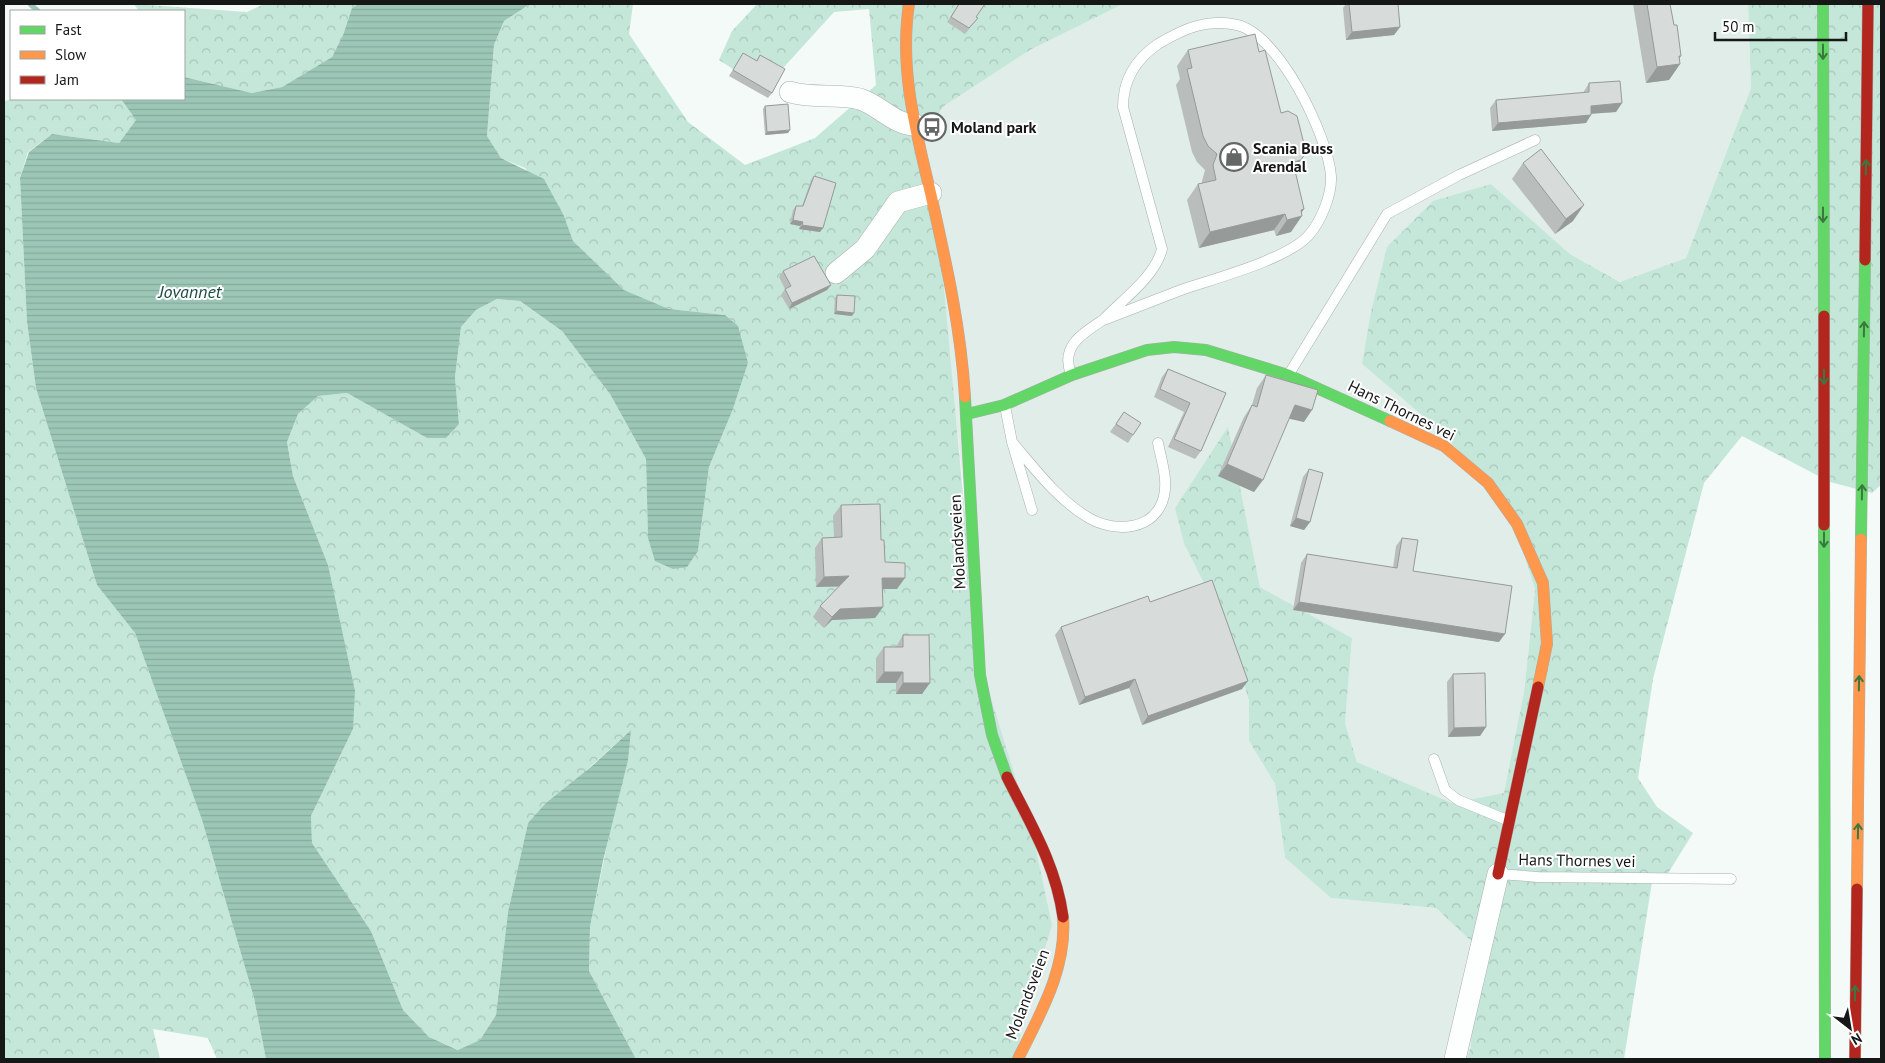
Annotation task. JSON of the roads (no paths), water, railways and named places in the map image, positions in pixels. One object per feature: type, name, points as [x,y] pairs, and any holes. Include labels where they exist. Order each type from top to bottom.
[{"type":"main road","name":"Molandsveien","points":[[909,4],[905,24],[904,60],[959,329],[967,414],[980,674],[986,716],[1004,769],[1054,870],[1062,896],[1064,917],[1063,943],[1058,968],[1018,1059]]},
{"type":"main road","points":[[1823,4],[1826,1059]]},
{"type":"main road","points":[[1855,1059],[1868,4]]},
{"type":"main road","name":"Hans Thornes vei","points":[[967,414],[1004,405],[1072,375],[1147,350],[1174,347],[1206,350],[1288,375],[1444,446],[1488,482],[1517,524],[1544,583],[1547,644],[1498,874]]},
{"type":"street","points":[[790,92],[801,96],[858,99],[872,104],[907,126],[916,125]]},
{"type":"street","points":[[836,273],[865,249],[898,202],[931,193]]},
{"type":"street","points":[[1455,1059],[1498,874]]},
{"type":"lane","points":[[1072,375],[1068,354],[1072,344],[1082,334],[1103,320],[1159,259],[1162,249],[1123,107],[1123,93],[1126,80],[1150,50],[1176,33],[1200,24],[1221,23],[1239,25],[1262,39],[1290,75],[1318,124],[1328,156],[1331,178],[1329,195],[1320,216],[1309,236],[1293,248],[1254,265],[1103,320]]},
{"type":"lane","points":[[1288,375],[1387,214],[1459,175],[1536,140]]},
{"type":"lane","points":[[1004,405],[1008,412],[1012,442],[1032,510]]},
{"type":"lane","points":[[1012,442],[1058,493],[1088,517],[1102,524],[1118,528],[1138,526],[1149,520],[1158,510],[1164,496],[1165,478],[1158,443]]},
{"type":"lane","points":[[1434,759],[1445,790],[1458,800],[1508,820]]},
{"type":"lane","name":"Hans Thornes vei","points":[[1498,874],[1538,877],[1731,878]]},
{"type":"water","name":"Jovannet","points":[[358,4],[530,4],[504,21],[494,45],[487,136],[501,158],[544,179],[564,216],[573,241],[624,290],[669,309],[725,315],[738,326],[748,363],[733,409],[709,467],[698,551],[687,567],[673,569],[655,561],[648,538],[646,459],[610,394],[562,331],[520,301],[497,299],[476,310],[461,327],[455,377],[459,424],[446,438],[427,438],[347,393],[318,396],[298,414],[287,442],[293,476],[328,565],[355,691],[353,729],[311,816],[312,843],[371,931],[403,1010],[429,1037],[458,1050],[480,1040],[496,1015],[508,912],[528,823],[546,803],[592,766],[631,730],[628,760],[603,861],[590,927],[589,971],[636,1059],[266,1059],[254,998],[202,820],[135,633],[97,585],[36,388],[27,322],[20,178],[29,152],[52,134],[119,143],[136,120],[122,100],[185,100],[185,77],[252,93],[282,87],[332,57],[343,35],[352,8]]},
{"type":"waterway","points":[[30,4],[37,10]]},
{"type":"place","name":"Moland park","points":[[932,127]]},
{"type":"place","name":"Scania Buss Arendal","points":[[1234,157]]}]
